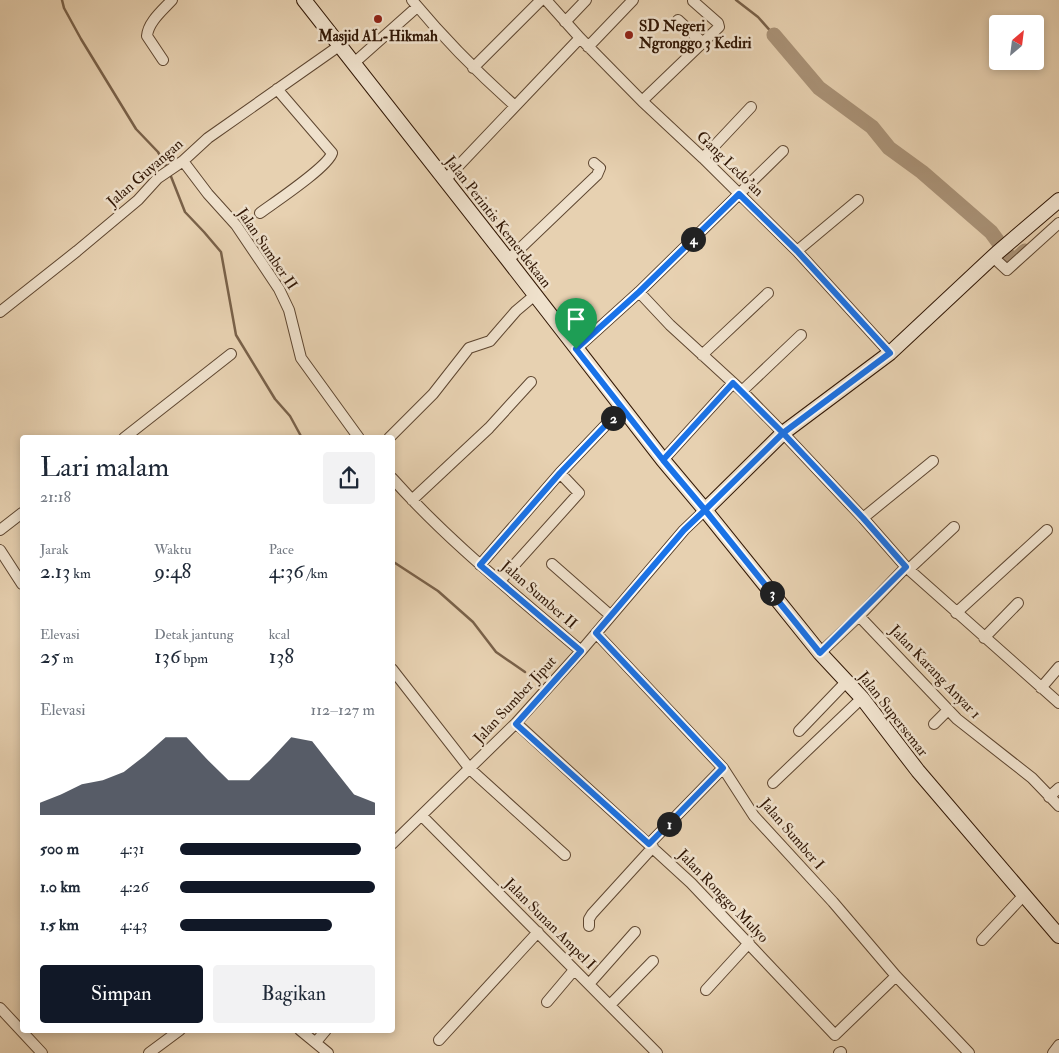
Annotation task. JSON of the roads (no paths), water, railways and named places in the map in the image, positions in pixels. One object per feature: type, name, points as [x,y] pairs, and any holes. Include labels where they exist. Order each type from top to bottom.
[{"type":"main road","name":"Jalan Perintis Kemerdekaan","points":[[304,0],[622,408],[705,510]]},
{"type":"main road","points":[[705,510],[783,433],[890,353],[1010,241],[1059,200]]},
{"type":"main road","name":"Jalan Supersemar","points":[[705,510],[820,653],[862,698],[918,771],[1024,895],[1057,929]]},
{"type":"street","points":[[163,60],[147,36],[156,18],[172,0]]},
{"type":"street","points":[[473,68],[541,0]]},
{"type":"street","name":"Gang Ledo'an","points":[[546,0],[580,38],[642,101],[797,251],[890,353]]},
{"type":"street","points":[[565,22],[586,0]]},
{"type":"street","points":[[588,46],[633,0]]},
{"type":"street","points":[[642,101],[717,29],[719,25],[693,1]]},
{"type":"street","points":[[354,63],[415,3],[443,37],[473,68],[515,106]]},
{"type":"street","points":[[678,20],[703,44]]},
{"type":"street","points":[[445,180],[580,38]]},
{"type":"street","name":"Jalan Guyangan","points":[[0,312],[138,200],[158,178],[183,161],[203,142],[339,46]]},
{"type":"street","points":[[260,213],[313,173],[330,157],[332,152],[277,89]]},
{"type":"street","points":[[703,158],[751,107]]},
{"type":"street","points":[[576,349],[639,292],[782,150]]},
{"type":"street","name":"Jalan Sumber II","points":[[183,161],[208,194],[236,225],[262,262],[279,289],[289,310],[301,358],[357,435]]},
{"type":"street","points":[[508,260],[597,175],[600,168],[594,163]]},
{"type":"street","points":[[797,251],[858,200]]},
{"type":"street","points":[[995,255],[1007,270],[1059,224]]},
{"type":"street","points":[[639,292],[670,325],[742,391],[783,433],[907,568],[1059,703]]},
{"type":"street","points":[[702,355],[768,293]]},
{"type":"street","points":[[392,435],[433,394],[470,348],[490,341],[516,311],[535,294]]},
{"type":"street","points":[[742,391],[800,335]]},
{"type":"street","points":[[128,435],[231,354]]},
{"type":"street","points":[[412,500],[489,428],[531,382]]},
{"type":"street","points":[[663,460],[733,383]]},
{"type":"street","points":[[480,565],[560,473],[622,408]]},
{"type":"street","points":[[863,518],[933,461]]},
{"type":"street","points":[[500,581],[579,493],[560,473]]},
{"type":"street","name":"Jalan Sumber II","points":[[395,481],[480,565],[581,651]]},
{"type":"street","name":"Jalan Sumber Jiput","points":[[395,841],[516,724],[684,530],[705,510]]},
{"type":"street","points":[[0,530],[20,515]]},
{"type":"street","points":[[820,653],[907,568],[954,527]]},
{"type":"street","points":[[956,613],[1047,530]]},
{"type":"street","points":[[0,550],[20,581]]},
{"type":"street","points":[[552,564],[610,615]]},
{"type":"street","points":[[984,638],[1018,603]]},
{"type":"street","name":"Jalan Karang Anyar 1","points":[[859,616],[957,719],[1032,778],[1059,806]]},
{"type":"street","name":"Jalan Sumber I","points":[[596,633],[723,768],[754,816],[833,902],[896,976],[969,1053]]},
{"type":"street","points":[[1041,688],[1059,666]]},
{"type":"street","points":[[395,673],[470,769],[566,855]]},
{"type":"street","points":[[799,731],[847,681]]},
{"type":"street","points":[[774,782],[862,698]]},
{"type":"street","points":[[934,724],[948,710]]},
{"type":"street","name":"Jalan Ronggo Mulyo","points":[[516,724],[651,845],[712,905],[835,1035],[896,976]]},
{"type":"street","points":[[589,926],[589,919],[592,914],[651,845],[723,768]]},
{"type":"street","points":[[1050,797],[1059,788]]},
{"type":"street","name":"Jalan Sunan Ampel I","points":[[422,816],[610,1005],[652,1051]]},
{"type":"street","points":[[982,940],[1024,895]]},
{"type":"street","points":[[439,1040],[538,932]]},
{"type":"street","points":[[589,984],[635,932]]},
{"type":"street","points":[[706,990],[749,944]]},
{"type":"street","points":[[610,1005],[653,961]]},
{"type":"street","points":[[548,1002],[574,970]]},
{"type":"street","points":[[0,1008],[20,1029]]},
{"type":"street","points":[[23,1033],[42,1053]]},
{"type":"street","points":[[149,1053],[176,1033]]},
{"type":"street","points":[[303,1033],[316,1047],[328,1053]]},
{"type":"street","points":[[316,1047],[324,1033]]},
{"type":"street","points":[[1053,1053],[1059,1045]]},
{"type":"waterway","points":[[62,0],[64,8],[81,39],[136,129],[158,152],[168,169]]},
{"type":"waterway","points":[[736,0],[758,17],[774,35]]},
{"type":"waterway","points":[[774,35],[819,88],[872,127],[889,148],[922,172],[991,232],[1013,262],[1025,251]]},
{"type":"waterway","points":[[170,174],[185,212],[221,252],[236,335],[275,399],[290,416],[300,435]]},
{"type":"waterway","points":[[395,563],[438,591],[473,622],[496,652],[525,672]]},
{"type":"place","name":"Masjid AL-Hikmah","points":[[378,19]]},
{"type":"place","name":"SD Negeri Ngronggo 3 Kediri","points":[[629,35]]}]
